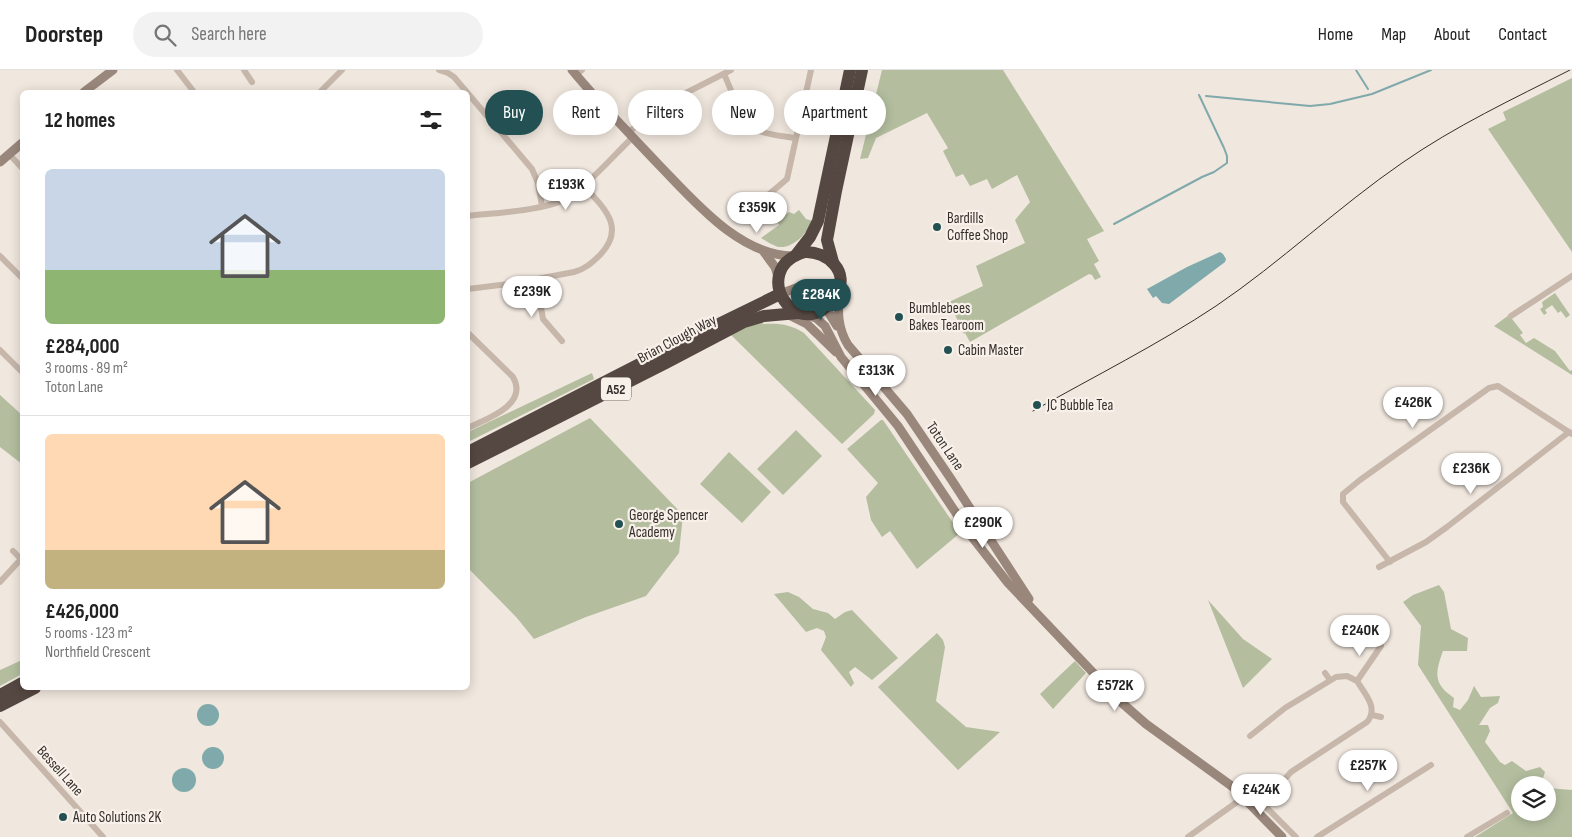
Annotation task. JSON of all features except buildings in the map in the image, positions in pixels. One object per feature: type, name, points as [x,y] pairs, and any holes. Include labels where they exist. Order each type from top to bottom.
[{"type":"highway","points":[[801,314],[787,305],[779,287],[785,265],[810,237],[818,221],[850,70]]},
{"type":"highway","points":[[827,307],[839,291],[840,282],[839,272],[833,262],[827,240],[862,70]]},
{"type":"highway","points":[[794,255],[819,253],[833,262]]},
{"type":"highway","name":"Brian Clough Way","points":[[470,451],[694,336],[779,287]]},
{"type":"highway","name":"Brian Clough Way","points":[[470,462],[744,322],[764,316],[801,314],[818,311],[827,307]]},
{"type":"highway","points":[[1,702],[20,685]]},
{"type":"highway","points":[[1,702],[29,690]]},
{"type":"main road","points":[[87,90],[113,70]]},
{"type":"main road","points":[[577,72],[629,136],[708,214],[739,238],[764,252],[781,256],[794,255]]},
{"type":"main road","points":[[0,162],[20,145]]},
{"type":"main road","points":[[764,252],[775,267],[779,287],[810,286],[818,293],[841,332]]},
{"type":"main road","name":"Toton Lane","points":[[839,291],[838,318],[841,332],[848,345],[907,414],[1042,618]]},
{"type":"main road","points":[[783,314],[793,316],[807,324],[841,357]]},
{"type":"main road","name":"Toton Lane","points":[[801,314],[816,318],[825,326],[841,357],[898,426],[972,537],[1008,583],[1042,618]]},
{"type":"main road","points":[[1042,618],[1135,714],[1169,741],[1217,774],[1244,797],[1260,807],[1282,837]]},
{"type":"street","points":[[177,70],[192,90]]},
{"type":"street","points":[[244,70],[252,82]]},
{"type":"street","points":[[322,90],[342,70]]},
{"type":"street","points":[[439,70],[448,73],[464,90]]},
{"type":"street","points":[[470,216],[542,206],[563,200],[583,185],[629,136],[668,102],[731,70]]},
{"type":"street","points":[[760,202],[783,183],[788,174],[811,70]]},
{"type":"street","points":[[724,74],[744,117],[752,126],[761,131],[795,138]]},
{"type":"street","points":[[470,97],[532,169],[538,183],[542,206]]},
{"type":"street","points":[[9,154],[20,166]]},
{"type":"street","points":[[783,183],[789,190]]},
{"type":"street","points":[[470,289],[536,280],[581,270],[592,263],[608,246],[612,226],[609,214],[583,185]]},
{"type":"street","points":[[0,256],[20,276]]},
{"type":"street","points":[[1512,316],[1572,276]]},
{"type":"street","points":[[536,280],[543,319],[562,342]]},
{"type":"street","points":[[470,335],[513,377],[517,386],[516,395],[509,406],[470,427]]},
{"type":"street","points":[[0,350],[20,370]]},
{"type":"street","points":[[1379,568],[1390,562],[1426,542],[1570,433],[1498,386],[1494,386],[1360,480],[1343,494],[1343,502],[1390,562]]},
{"type":"street","points":[[14,551],[20,558]]},
{"type":"street","points":[[0,582],[20,562]]},
{"type":"street","points":[[1357,681],[1381,646]]},
{"type":"street","points":[[1325,673],[1330,680]]},
{"type":"street","points":[[1250,736],[1285,708],[1330,680],[1342,676],[1350,677],[1357,681],[1372,705],[1372,715],[1364,725],[1291,772],[1260,807]]},
{"type":"street","points":[[1372,715],[1381,718]]},
{"type":"street","name":"Bessell Lane","points":[[0,722],[103,837]]},
{"type":"street","points":[[1256,732],[1261,738]]},
{"type":"street","points":[[1317,837],[1431,766]]},
{"type":"street","points":[[1422,771],[1427,778]]},
{"type":"street","points":[[1241,782],[1260,807],[1296,837]]},
{"type":"street","points":[[1188,837],[1244,797]]},
{"type":"street","points":[[1492,812],[1496,819]]},
{"type":"street","points":[[1467,837],[1507,813]]},
{"type":"green space","points":[[882,70],[1003,70],[1104,231],[1087,239],[1099,261],[1094,264],[1101,277],[1095,280],[1089,274],[970,342],[964,334],[949,302],[983,286],[976,266],[1025,243],[1015,220],[1030,202],[1017,175],[992,189],[987,179],[970,186],[963,174],[956,177],[943,151],[948,148],[927,113],[886,133],[886,90],[877,90]]},
{"type":"green space","points":[[1572,78],[1572,252],[1488,129],[1506,120],[1503,112]]},
{"type":"green space","points":[[866,135],[882,135],[876,138],[868,158],[860,159]]},
{"type":"green space","points":[[799,210],[806,219],[813,221],[803,235],[795,242],[785,247],[779,247],[761,238],[779,225],[777,221],[789,212],[794,214]]},
{"type":"green space","points":[[1555,293],[1570,315],[1566,318],[1561,311],[1558,313],[1552,305],[1545,310],[1547,313],[1544,315],[1540,309],[1543,307],[1542,302]]},
{"type":"green space","points":[[1509,315],[1523,333],[1520,335],[1526,343],[1534,338],[1555,351],[1570,371],[1572,370],[1572,375],[1494,326]]},
{"type":"green space","points":[[762,321],[763,324],[789,326],[804,333],[875,410],[874,414],[842,444],[730,334]]},
{"type":"green space","points":[[592,373],[594,379],[470,441],[470,431]]},
{"type":"green space","points":[[0,395],[20,413],[20,462],[0,447]]},
{"type":"green space","points":[[590,418],[683,515],[679,553],[646,596],[586,617],[534,639],[517,618],[470,570],[470,482]]},
{"type":"green space","points":[[883,420],[960,533],[917,569],[890,531],[882,537],[871,520],[866,497],[878,483],[847,449]]},
{"type":"green space","points":[[796,430],[822,456],[783,495],[757,469]]},
{"type":"green space","points":[[729,452],[771,492],[742,523],[700,484]]},
{"type":"green space","points":[[1439,585],[1444,592],[1451,629],[1468,638],[1467,651],[1443,651],[1438,666],[1439,683],[1454,698],[1453,707],[1460,710],[1468,700],[1474,686],[1481,697],[1500,696],[1498,703],[1490,708],[1479,725],[1488,725],[1490,731],[1485,742],[1500,762],[1505,765],[1512,761],[1526,771],[1540,767],[1545,772],[1544,776],[1511,776],[1511,810],[1418,665],[1421,626],[1403,602],[1413,595]]},
{"type":"green space","points":[[788,592],[799,597],[813,609],[828,613],[835,619],[845,612],[852,610],[898,658],[872,680],[855,667],[849,672],[854,683],[851,687],[821,650],[826,637],[824,631],[817,628],[806,632],[774,594]]},
{"type":"green space","points":[[1208,600],[1243,639],[1272,659],[1243,688]]},
{"type":"green space","points":[[937,633],[943,640],[945,647],[936,701],[966,727],[1000,732],[958,770],[878,687]]},
{"type":"green space","points":[[20,661],[20,675],[0,686],[0,670]]},
{"type":"green space","points":[[1075,661],[1086,673],[1053,709],[1040,694]]},
{"type":"green space","points":[[1556,789],[1572,790],[1572,837],[1475,837],[1511,814],[1511,821],[1556,821]]},
{"type":"water","points":[[1220,252],[1226,259],[1225,262],[1169,304],[1162,303],[1156,296],[1153,298],[1147,289],[1187,267]]},
{"type":"water","points":[[208,704],[216,707],[219,715],[216,723],[208,726],[200,723],[197,715],[200,707]]},
{"type":"water","points":[[213,747],[221,750],[224,758],[221,766],[213,769],[205,766],[202,758],[205,750]]},
{"type":"water","points":[[184,768],[189,769],[195,775],[195,785],[189,791],[184,792],[179,791],[173,785],[172,780],[173,775],[179,769]]},
{"type":"waterway","points":[[1356,70],[1368,89]]},
{"type":"waterway","points":[[1206,96],[1310,106],[1330,104],[1372,94],[1431,70]]},
{"type":"waterway","points":[[1114,224],[1214,172],[1227,163],[1224,148],[1199,95]]},
{"type":"tram line","points":[[1033,411],[1149,347],[1216,306],[1378,180],[1422,150],[1485,114],[1570,70]]},
{"type":"place","name":"Bardills Coffee Shop","points":[[937,227]]},
{"type":"place","name":"Bumblebees Bakes Tearoom","points":[[899,317]]},
{"type":"place","name":"Cabin Master","points":[[948,350]]},
{"type":"place","name":"JC Bubble Tea","points":[[1037,405]]},
{"type":"place","name":"George Spencer Academy","points":[[619,524]]},
{"type":"place","name":"Auto Solutions 2K","points":[[63,817]]}]
